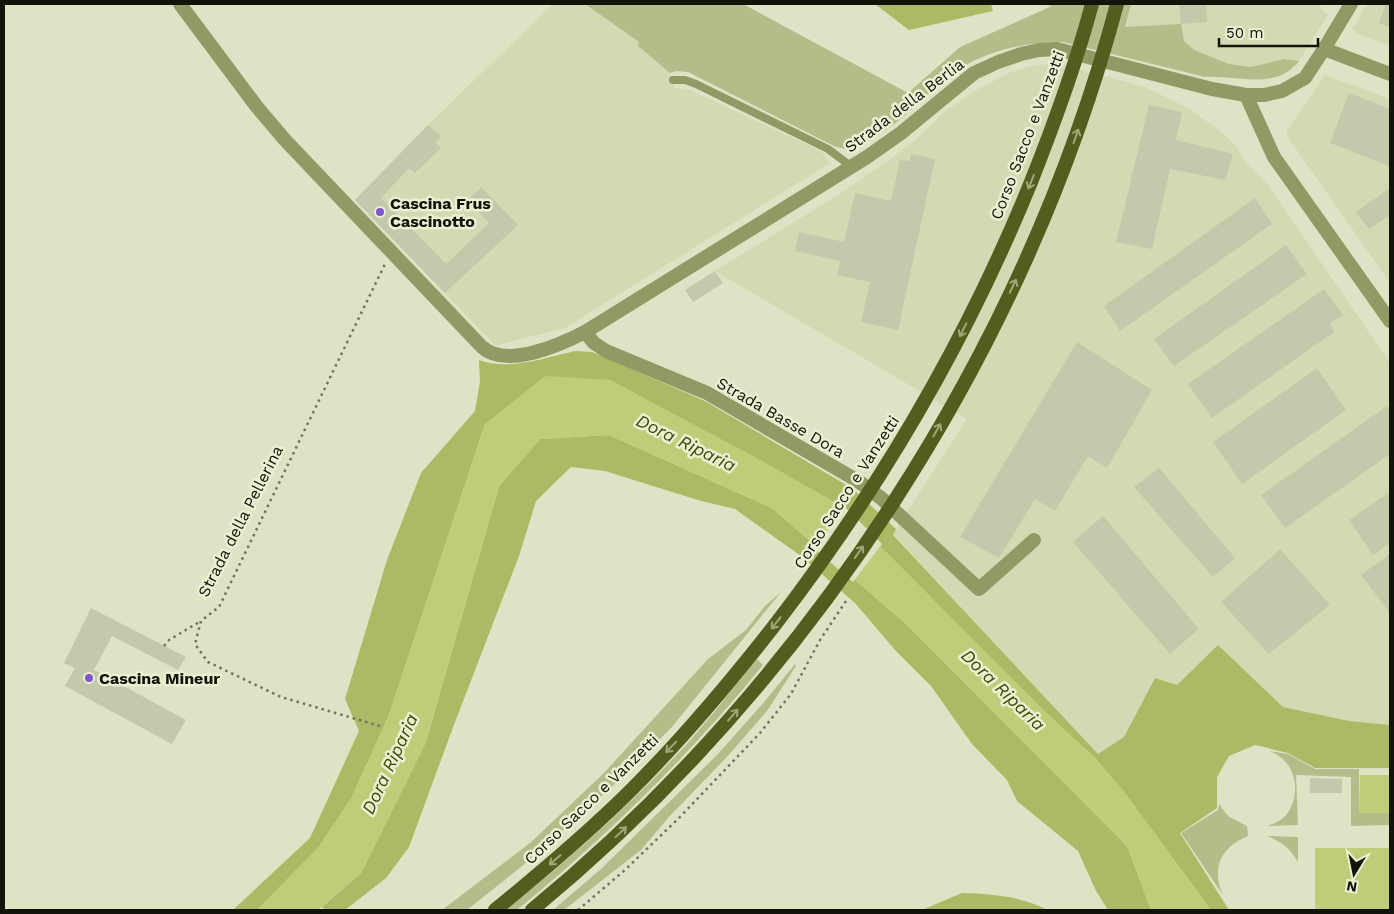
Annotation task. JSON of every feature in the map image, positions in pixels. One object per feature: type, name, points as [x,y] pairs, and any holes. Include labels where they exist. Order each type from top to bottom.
[{"type":"main road","name":"Corso Sacco e Vanzetti","points":[[495,910],[555,861],[625,796],[670,749],[750,657],[806,585],[887,467],[948,360],[985,286],[1018,212],[1046,144],[1070,76],[1092,4]]},
{"type":"main road","points":[[532,910],[625,828],[700,753],[768,675],[831,592],[913,472],[979,357],[1042,221],[1070,153],[1117,4]]},
{"type":"street","points":[[180,4],[268,120],[391,252]]},
{"type":"street","name":"Strada della Berlia","points":[[391,252],[488,353],[496,356],[522,354],[563,343],[585,332],[852,167],[901,133],[974,73],[998,62],[1039,50],[1057,50],[1212,89],[1246,95],[1264,95],[1282,91],[1305,78],[1351,4]]},
{"type":"street","points":[[1324,49],[1390,74]]},
{"type":"street","points":[[1246,95],[1274,157],[1390,321]]},
{"type":"street","name":"Strada Basse Dora","points":[[585,332],[594,343],[606,352],[707,393],[858,481],[881,498],[979,589],[1034,540]]},
{"type":"lane","points":[[673,80],[685,80],[696,84],[828,150],[852,167]]},
{"type":"path","name":"Strada della Pellerina","points":[[380,726],[281,697],[208,662],[195,644],[201,621],[219,606],[391,252]]},
{"type":"path","points":[[578,910],[632,864],[760,733],[791,694],[820,640],[846,601]]},
{"type":"path","points":[[164,646],[170,640],[201,621]]},
{"type":"shaded area","points":[[553,4],[585,4],[639,42],[638,46],[670,73],[675,88],[690,90],[821,151],[830,163],[565,328],[497,345],[355,200],[428,125]]},
{"type":"shaded area","points":[[585,4],[743,4],[908,93],[960,47],[1052,6],[1040,4],[1131,4],[1125,27],[1181,24],[1184,41],[1194,50],[1229,64],[1251,67],[1284,59],[1299,61],[1290,70],[1279,76],[1255,80],[1205,77],[1063,42],[1049,42],[1008,48],[982,57],[958,70],[894,124],[852,151],[834,146],[688,72],[677,71],[670,73],[638,46],[639,42]]},
{"type":"shaded area","points":[[875,4],[991,4],[993,11],[909,30]]},
{"type":"shaded area","points":[[1131,4],[1321,4],[1321,8],[1328,15],[1299,61],[1284,59],[1252,67],[1229,64],[1213,59],[1194,50],[1184,41],[1125,27]]},
{"type":"shaded area","points":[[1367,4],[1390,4],[1390,46],[1357,34],[1352,29]]},
{"type":"shaded area","points":[[1060,64],[1145,87],[1188,108],[1223,133],[1235,145],[1248,164],[1266,182],[1390,363],[1390,725],[1349,721],[1283,707],[1218,645],[1177,685],[1155,678],[1124,737],[1098,755],[893,534],[967,419],[715,271],[841,193],[892,158],[915,140],[948,109],[978,89],[1009,73],[1033,65]]},
{"type":"shaded area","points":[[1325,75],[1390,99],[1390,283],[1287,136],[1287,131]]},
{"type":"shaded area","points":[[575,351],[592,352],[705,401],[853,489],[896,529],[893,535],[1098,754],[1124,737],[1155,678],[1177,685],[1218,645],[1283,707],[1349,721],[1390,725],[1390,768],[1315,768],[1288,753],[1255,745],[1229,756],[1217,777],[1217,808],[1180,833],[1229,910],[1211,910],[1124,792],[1095,758],[1043,710],[838,504],[610,380],[485,424],[389,715],[351,799],[318,848],[257,910],[233,910],[310,838],[359,731],[345,699],[387,560],[421,473],[475,411],[480,382],[479,360],[490,363],[514,364]]},
{"type":"shaded area","points":[[609,435],[772,508],[906,624],[1127,846],[1151,910],[1108,910],[1096,891],[1078,851],[1017,801],[1007,780],[972,744],[931,686],[895,650],[855,603],[801,556],[735,509],[701,501],[605,471],[571,467],[536,501],[519,556],[409,847],[386,878],[345,910],[325,910],[322,907],[361,873],[426,742],[499,486],[540,439]]},
{"type":"shaded area","points":[[781,592],[672,727],[616,783],[526,863],[467,910],[442,910],[530,843],[604,773],[708,659],[746,630],[765,606]]},
{"type":"shaded area","points":[[757,659],[763,665],[677,763],[646,794],[583,853],[517,910],[505,910],[576,852],[622,810],[686,745]]},
{"type":"shaded area","points":[[795,664],[796,666],[767,711],[641,850],[564,910],[553,910],[601,869],[717,755]]},
{"type":"shaded area","points":[[1269,751],[1288,754],[1315,769],[1359,769],[1359,813],[1390,813],[1390,825],[1351,826],[1351,777],[1296,775],[1298,825],[1268,826],[1285,816],[1290,810],[1295,795],[1292,772],[1280,756]]},
{"type":"shaded area","points":[[1219,804],[1228,816],[1247,826],[1248,836],[1231,846],[1221,860],[1218,876],[1223,895],[1181,833],[1218,810]]},
{"type":"shaded area","points":[[1267,836],[1298,837],[1298,862],[1285,846]]},
{"type":"shaded area","points":[[962,893],[1006,897],[1037,905],[1048,910],[922,910]]},
{"type":"water","name":"Dora Riparia","points":[[545,376],[610,380],[766,463],[838,504],[1043,710],[1095,758],[1124,792],[1211,910],[1151,910],[1127,846],[906,624],[772,508],[609,435],[540,439],[499,486],[426,742],[361,873],[318,910],[257,910],[318,848],[351,799],[389,715],[485,424]]},
{"type":"water","points":[[1360,775],[1390,775],[1390,813],[1359,813]]},
{"type":"water","points":[[1315,848],[1390,848],[1390,910],[1315,910]]},
{"type":"pier","points":[[845,507],[882,544],[853,582],[814,548]]},
{"type":"building","points":[[1179,4],[1206,4],[1207,22],[1181,24]]},
{"type":"building","points":[[1386,4],[1390,4],[1390,27],[1379,23]]},
{"type":"building","points":[[1349,93],[1390,109],[1390,166],[1330,143]]},
{"type":"building","points":[[1149,105],[1182,112],[1176,140],[1233,154],[1225,180],[1170,169],[1152,249],[1116,242]]},
{"type":"building","name":"Cascina Frus Cascinotto","points":[[428,125],[441,136],[436,143],[441,148],[415,173],[409,168],[381,198],[446,264],[489,223],[467,201],[481,187],[518,225],[445,293],[355,200]]},
{"type":"building","points":[[911,154],[935,159],[898,330],[861,322],[870,282],[837,275],[840,261],[795,251],[799,232],[844,242],[855,193],[891,201],[900,160],[909,161]]},
{"type":"building","points":[[1390,188],[1390,215],[1369,229],[1356,212]]},
{"type":"building","points":[[1255,198],[1272,224],[1120,331],[1104,306]]},
{"type":"building","points":[[1286,245],[1307,274],[1174,366],[1154,339]]},
{"type":"building","points":[[715,271],[723,283],[693,302],[685,290]]},
{"type":"building","points":[[1324,289],[1343,315],[1330,323],[1334,332],[1212,418],[1188,384]]},
{"type":"building","points":[[1077,342],[1152,390],[1107,468],[1088,456],[1055,511],[1035,499],[999,558],[960,537]]},
{"type":"building","points":[[1317,368],[1346,410],[1242,484],[1213,442]]},
{"type":"building","points":[[1387,406],[1390,410],[1390,454],[1285,528],[1261,495]]},
{"type":"building","points":[[1159,468],[1235,558],[1213,577],[1134,487]]},
{"type":"building","points":[[1390,492],[1390,543],[1373,555],[1349,520]]},
{"type":"building","points":[[1103,516],[1199,629],[1170,654],[1073,542]]},
{"type":"building","points":[[1280,549],[1330,605],[1269,654],[1221,602]]},
{"type":"building","points":[[1390,554],[1390,613],[1361,575]]},
{"type":"building","name":"Cascina Mineur","points":[[91,608],[186,657],[178,670],[112,636],[94,670],[186,720],[172,744],[65,686],[75,668],[64,663]]},
{"type":"building","points":[[1310,778],[1342,779],[1342,793],[1310,793]]},
{"type":"place","name":"Cascina Frus Cascinotto","points":[[380,212]]},
{"type":"place","name":"Cascina Mineur","points":[[89,678]]}]
